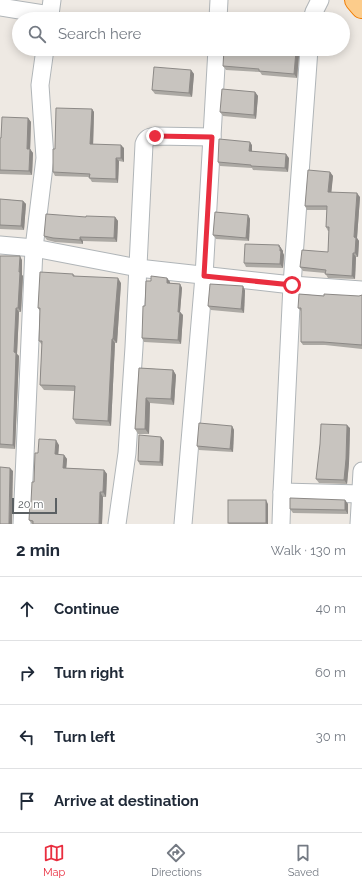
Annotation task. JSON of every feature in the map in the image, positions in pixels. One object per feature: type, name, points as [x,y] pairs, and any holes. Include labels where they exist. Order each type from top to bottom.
[{"type":"highway","points":[[356,0],[362,7]]},
{"type":"street","points":[[218,12],[219,0]]},
{"type":"street","points":[[314,12],[320,0]]},
{"type":"street","points":[[0,7],[51,11]]},
{"type":"street","points":[[22,524],[34,248],[45,158],[40,85],[44,56]]},
{"type":"street","points":[[183,524],[204,276],[217,56]]},
{"type":"street","points":[[281,524],[292,285],[308,56]]},
{"type":"street","points":[[117,524],[127,453],[144,144],[149,137],[155,136],[212,137]]},
{"type":"street","points":[[0,245],[34,248],[138,268],[292,285],[362,290]]},
{"type":"street","points":[[359,524],[362,494],[362,471]]},
{"type":"street","points":[[282,492],[362,494]]},
{"type":"building","points":[[224,56],[296,56],[294,74],[223,66]]},
{"type":"building","points":[[154,67],[191,70],[189,93],[152,90]]},
{"type":"building","points":[[222,89],[255,92],[254,115],[220,112]]},
{"type":"building","points":[[56,108],[92,109],[90,144],[121,145],[121,158],[116,158],[116,179],[89,178],[90,174],[53,172]]},
{"type":"building","points":[[2,117],[28,118],[27,149],[30,149],[29,171],[0,170],[0,138]]},
{"type":"building","points":[[219,139],[250,142],[249,151],[286,154],[285,168],[218,162]]},
{"type":"building","points":[[308,170],[330,172],[328,192],[357,193],[354,237],[356,238],[355,253],[353,253],[352,276],[325,274],[326,270],[300,267],[302,250],[328,252],[329,227],[326,227],[327,206],[305,206]]},
{"type":"building","points":[[0,199],[23,201],[21,226],[0,225]]},
{"type":"building","points":[[215,212],[248,215],[246,238],[213,235]]},
{"type":"building","points":[[46,214],[86,217],[115,217],[114,238],[80,237],[80,240],[44,236]]},
{"type":"building","points":[[245,244],[279,245],[281,251],[280,264],[244,263]]},
{"type":"building","points":[[0,256],[20,256],[18,308],[16,308],[14,352],[16,353],[13,445],[0,444]]},
{"type":"building","points":[[40,272],[73,274],[73,276],[118,278],[112,339],[108,421],[73,419],[75,386],[40,385],[42,341],[39,341],[40,308],[38,308]]},
{"type":"building","points":[[151,276],[167,278],[167,283],[180,284],[178,340],[142,338],[143,306],[145,306],[146,281],[151,281]]},
{"type":"building","points":[[210,284],[243,286],[241,309],[208,306]]},
{"type":"building","points":[[299,294],[324,296],[324,294],[362,295],[362,345],[301,342],[301,308],[298,308]]},
{"type":"building","points":[[139,368],[173,370],[171,399],[146,398],[145,429],[135,429]]},
{"type":"building","points":[[199,423],[232,426],[230,449],[197,446]]},
{"type":"building","points":[[321,424],[347,425],[344,480],[316,479]]},
{"type":"building","points":[[139,435],[161,437],[160,462],[138,461]]},
{"type":"building","points":[[39,439],[56,440],[55,454],[64,455],[63,468],[104,470],[103,492],[100,492],[99,524],[33,524],[33,521],[29,520],[32,482],[34,482],[35,453],[38,453]]},
{"type":"building","points":[[0,467],[10,468],[9,524],[0,524]]},
{"type":"building","points":[[290,498],[345,500],[345,510],[290,509]]},
{"type":"building","points":[[228,500],[266,500],[266,523],[228,523]]},
{"type":"route","points":[[155,136],[212,137],[204,276],[292,285]]}]
